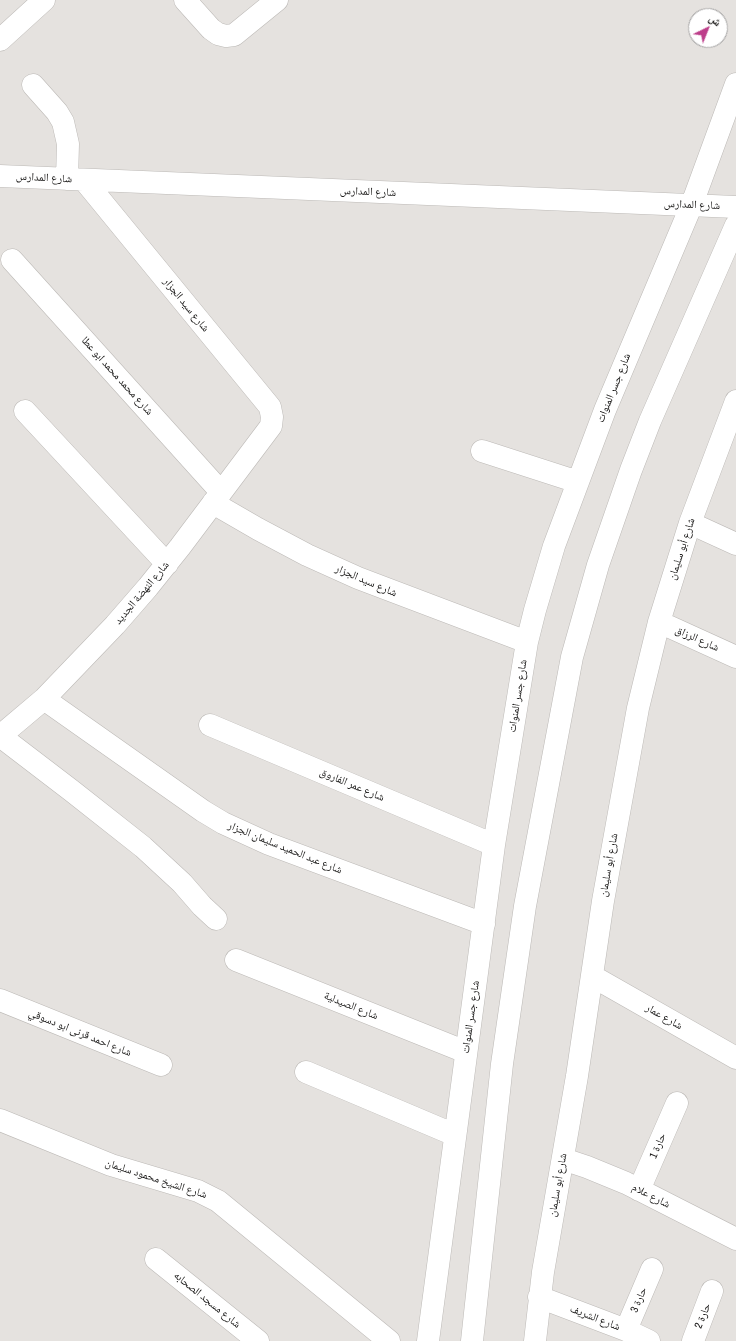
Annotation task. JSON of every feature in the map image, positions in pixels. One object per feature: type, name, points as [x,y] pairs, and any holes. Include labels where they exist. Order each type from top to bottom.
[{"type":"street","points":[[0,40],[44,0]]},
{"type":"street","points":[[185,0],[211,29],[218,34],[226,36],[234,35],[278,0]]},
{"type":"street","name":"شارع جسر المنوات","points":[[428,1341],[494,845],[527,642],[554,546],[604,410],[692,204],[736,84]]},
{"type":"street","points":[[33,85],[57,112],[62,122],[75,180]]},
{"type":"street","name":"شارع المدارس","points":[[0,176],[736,207]]},
{"type":"street","name":"شارع سيد الجزار","points":[[75,180],[270,408],[272,417],[271,426],[266,434]]},
{"type":"street","points":[[472,1341],[502,1064],[524,913],[572,657],[598,565],[631,470],[650,421],[736,225]]},
{"type":"street","name":"شارع محمد محمد ابو عطا","points":[[12,260],[217,497]]},
{"type":"street","name":"شارع أبو سليمان","points":[[535,1341],[540,1297],[603,901],[638,708],[659,622],[690,523],[735,408]]},
{"type":"street","points":[[25,411],[167,564]]},
{"type":"street","name":"شارع النهضة الجديد","points":[[0,736],[44,699],[115,625],[167,564],[266,434]]},
{"type":"street","points":[[482,451],[578,482]]},
{"type":"street","name":"شارع سيد الجزار","points":[[217,497],[258,529],[307,555],[358,578],[527,642]]},
{"type":"street","points":[[690,523],[736,544]]},
{"type":"street","name":"شارع الرزاق","points":[[659,622],[736,657]]},
{"type":"street","name":"شارع عبد الحميد سليمان الجزار","points":[[44,699],[203,811],[223,823],[269,844],[484,924]]},
{"type":"street","name":"شارع عمر الفاروق","points":[[210,725],[494,845]]},
{"type":"street","points":[[0,736],[143,847],[182,883],[202,906],[216,919]]},
{"type":"street","name":"شارع الصيدلية","points":[[236,960],[466,1052]]},
{"type":"street","name":"شارع عمار","points":[[592,976],[736,1058]]},
{"type":"street","name":"شارع احمد قرنى ابو دسوقي","points":[[0,1000],[161,1066]]},
{"type":"street","points":[[306,1072],[455,1135]]},
{"type":"street","name":"حارة 1","points":[[639,1190],[677,1103]]},
{"type":"street","name":"شارع الشيخ محمود سليمان","points":[[0,1120],[111,1165],[198,1191],[218,1201],[389,1341]]},
{"type":"street","name":"شارع علام","points":[[563,1159],[604,1173],[736,1239]]},
{"type":"street","name":"شارع مسجد الصحابه","points":[[156,1259],[258,1341]]},
{"type":"street","name":"حارة 3","points":[[626,1330],[652,1269]]},
{"type":"street","name":"حارة 2","points":[[693,1341],[712,1291]]},
{"type":"street","name":"شارع الشريف","points":[[540,1297],[626,1330],[649,1341]]}]
